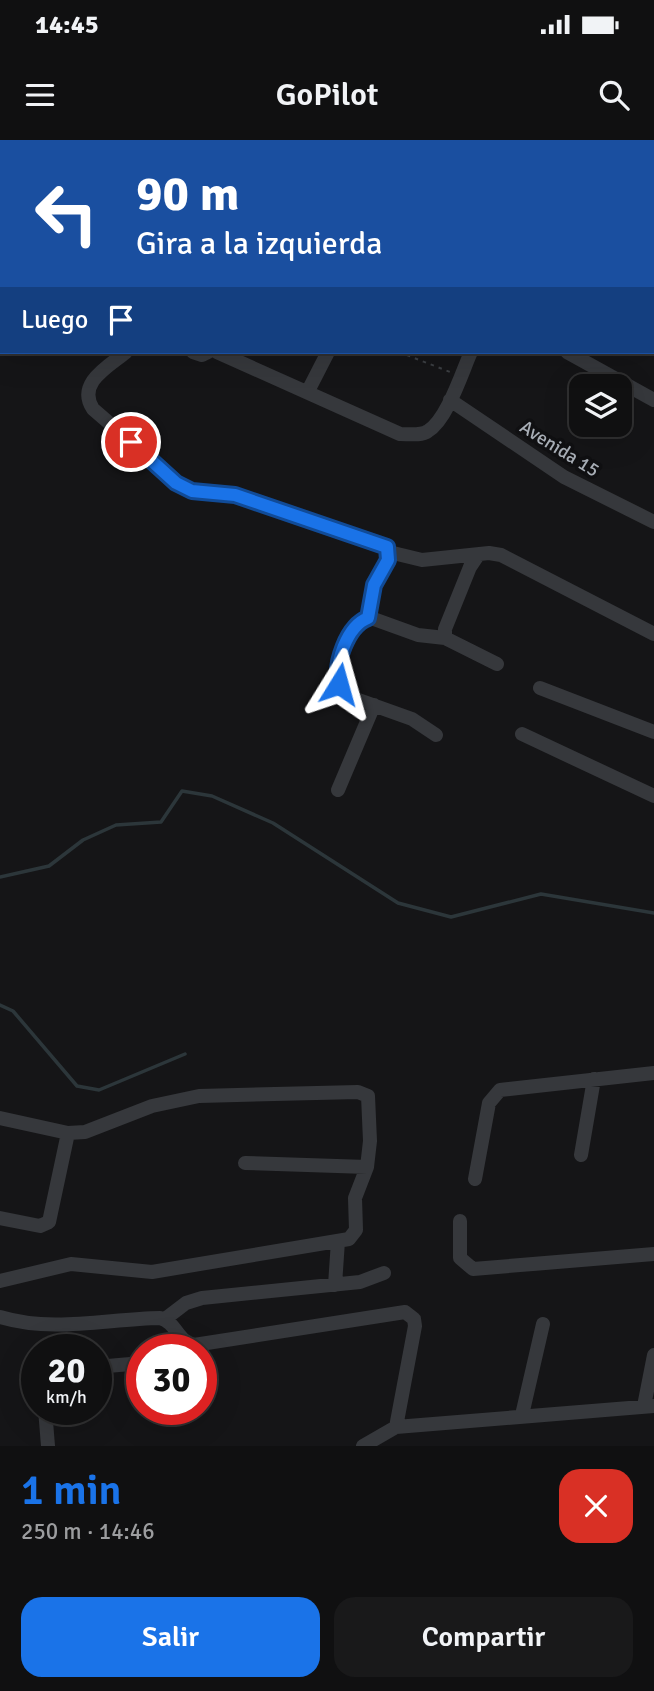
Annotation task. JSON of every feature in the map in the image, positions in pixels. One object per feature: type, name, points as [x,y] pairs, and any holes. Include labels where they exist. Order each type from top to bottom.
[{"type":"street","points":[[123,354],[100,372],[90,384],[89,401],[176,483],[192,491],[235,495],[312,519],[381,543],[389,552],[422,560],[501,555],[654,634]]},
{"type":"street","points":[[222,354],[400,434],[428,431],[450,400],[470,354]]},
{"type":"street","points":[[308,391],[327,354]]},
{"type":"street","points":[[571,354],[654,400]]},
{"type":"street","name":"Avenida 15","points":[[450,400],[564,477],[654,522]]},
{"type":"street","points":[[389,552],[374,585],[368,618],[358,624],[346,642],[337,677],[346,694],[412,719],[436,735]]},
{"type":"street","points":[[445,638],[445,629],[470,567],[478,555]]},
{"type":"street","points":[[368,618],[418,635],[445,638],[497,663]]},
{"type":"street","points":[[540,688],[654,732]]},
{"type":"street","points":[[338,790],[374,705]]},
{"type":"street","points":[[522,734],[654,796]]},
{"type":"street","points":[[475,1179],[489,1103],[495,1094],[506,1088],[654,1073]]},
{"type":"street","points":[[581,1155],[594,1079]]},
{"type":"street","points":[[0,1118],[68,1133],[85,1132],[152,1106],[199,1097],[361,1093],[368,1096],[370,1107],[367,1167],[355,1198],[356,1230],[349,1239],[152,1272],[129,1272],[71,1264],[0,1281]]},
{"type":"street","points":[[0,1218],[40,1226],[49,1222],[68,1133]]},
{"type":"street","points":[[245,1163],[367,1167]]},
{"type":"street","points":[[460,1221],[460,1258],[465,1265],[473,1269],[654,1254]]},
{"type":"street","points":[[335,1285],[338,1241]]},
{"type":"street","points":[[0,1317],[36,1325],[165,1319],[186,1303],[202,1298],[360,1282],[384,1273]]},
{"type":"street","points":[[217,1343],[405,1312],[414,1319],[415,1326],[396,1427]]},
{"type":"street","points":[[165,1319],[177,1334]]},
{"type":"street","points":[[522,1415],[543,1325]]},
{"type":"street","points":[[363,1446],[396,1427],[649,1406],[654,1355]]},
{"type":"street","points":[[46,1425],[48,1446]]},
{"type":"path","points":[[404,354],[460,376]]},
{"type":"waterway","points":[[0,877],[49,866],[83,840],[116,825],[161,822],[182,791],[212,796],[273,823],[398,903],[451,917],[541,894],[654,913]]},
{"type":"waterway","points":[[0,1005],[13,1011],[77,1086],[99,1090],[185,1054]]},
{"type":"route","points":[[131,442],[176,483],[192,491],[235,495],[312,519],[387,547],[388,560],[374,585],[368,618],[358,624],[346,642],[338,665],[339,684]]}]
